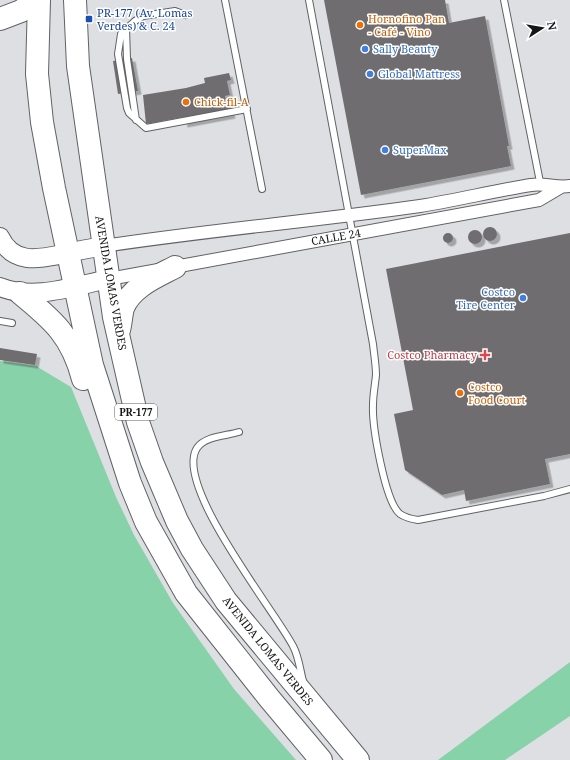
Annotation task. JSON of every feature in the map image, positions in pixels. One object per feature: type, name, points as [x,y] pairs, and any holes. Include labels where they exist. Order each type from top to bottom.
[{"type":"highway","points":[[0,19],[21,11],[38,0]]},
{"type":"highway","name":"PR-177","points":[[38,0],[37,74],[42,122],[74,286],[92,365],[130,483],[146,522],[186,593],[269,698],[321,760]]},
{"type":"highway","name":"AVENIDA LOMAS VERDES","points":[[75,0],[78,66],[109,279],[119,336],[138,422],[163,492],[192,549],[226,601],[358,760]]},
{"type":"highway","points":[[119,336],[124,308],[136,290],[148,281],[175,267]]},
{"type":"highway","points":[[10,290],[56,324],[66,336],[82,376],[87,394],[94,408],[109,420]]},
{"type":"street","name":"CALLE 24","points":[[104,246],[204,231],[260,227],[349,214],[421,206],[533,185],[542,191],[565,186]]},
{"type":"street","name":"CALLE 24","points":[[109,279],[539,200],[542,191]]},
{"type":"street","points":[[0,237],[8,250],[19,256],[34,259],[104,246]]},
{"type":"street","points":[[10,290],[46,292],[109,279]]},
{"type":"lane","points":[[225,0],[262,189]]},
{"type":"lane","points":[[309,0],[373,344],[376,374],[372,406],[374,423],[387,491],[392,504],[400,514],[408,519],[418,520],[544,496],[570,489]]},
{"type":"lane","points":[[504,0],[542,191]]},
{"type":"lane","points":[[185,15],[175,11],[143,16],[120,34],[118,54],[129,113],[146,128],[247,109]]},
{"type":"lane","points":[[0,321],[12,324]]},
{"type":"lane","points":[[239,432],[208,440],[199,446],[193,461],[196,478],[207,507],[236,561],[293,646],[308,700]]},
{"type":"green space","points":[[0,361],[36,366],[71,387],[116,497],[134,535],[173,603],[234,689],[296,760],[0,760]]},
{"type":"green space","points":[[570,662],[570,716],[505,760],[438,760]]},
{"type":"building","points":[[324,0],[445,0],[449,23],[485,16],[509,146],[507,146],[511,166],[361,195]]},
{"type":"building","points":[[132,58],[138,91],[118,94],[113,61]]},
{"type":"building","name":"Chick-fil-A","points":[[229,73],[231,80],[227,81],[230,95],[225,96],[228,108],[230,108],[232,115],[184,124],[183,117],[146,124],[143,95],[186,88],[205,83],[204,78]]},
{"type":"building","points":[[490,227],[495,229],[497,234],[495,239],[490,241],[485,239],[483,234],[485,229]]},
{"type":"building","points":[[475,230],[480,232],[482,237],[480,242],[475,244],[470,242],[468,237],[470,232]]},
{"type":"building","points":[[446,233],[450,233],[452,234],[452,242],[446,243],[443,240],[443,236]]},
{"type":"building","points":[[570,233],[570,454],[545,459],[550,484],[466,501],[464,490],[442,495],[405,470],[394,414],[413,410],[386,269]]},
{"type":"building","points":[[0,348],[37,354],[35,365],[0,360]]},
{"type":"place","name":"PR-177 (Av. Lomas Verdes) & C. 24","points":[[89,19]]},
{"type":"place","name":"Hornofino Pan - Café - Vino","points":[[360,25]]},
{"type":"place","name":"Sally Beauty","points":[[365,49]]},
{"type":"place","name":"Global Mattress","points":[[370,74]]},
{"type":"place","name":"Chick-fil-A","points":[[186,102]]},
{"type":"place","name":"SuperMax","points":[[385,150]]},
{"type":"place","name":"Costco Tire Center","points":[[523,298]]},
{"type":"place","name":"Costco Pharmacy","points":[[485,355]]},
{"type":"place","name":"Costco Food Court","points":[[460,393]]}]
